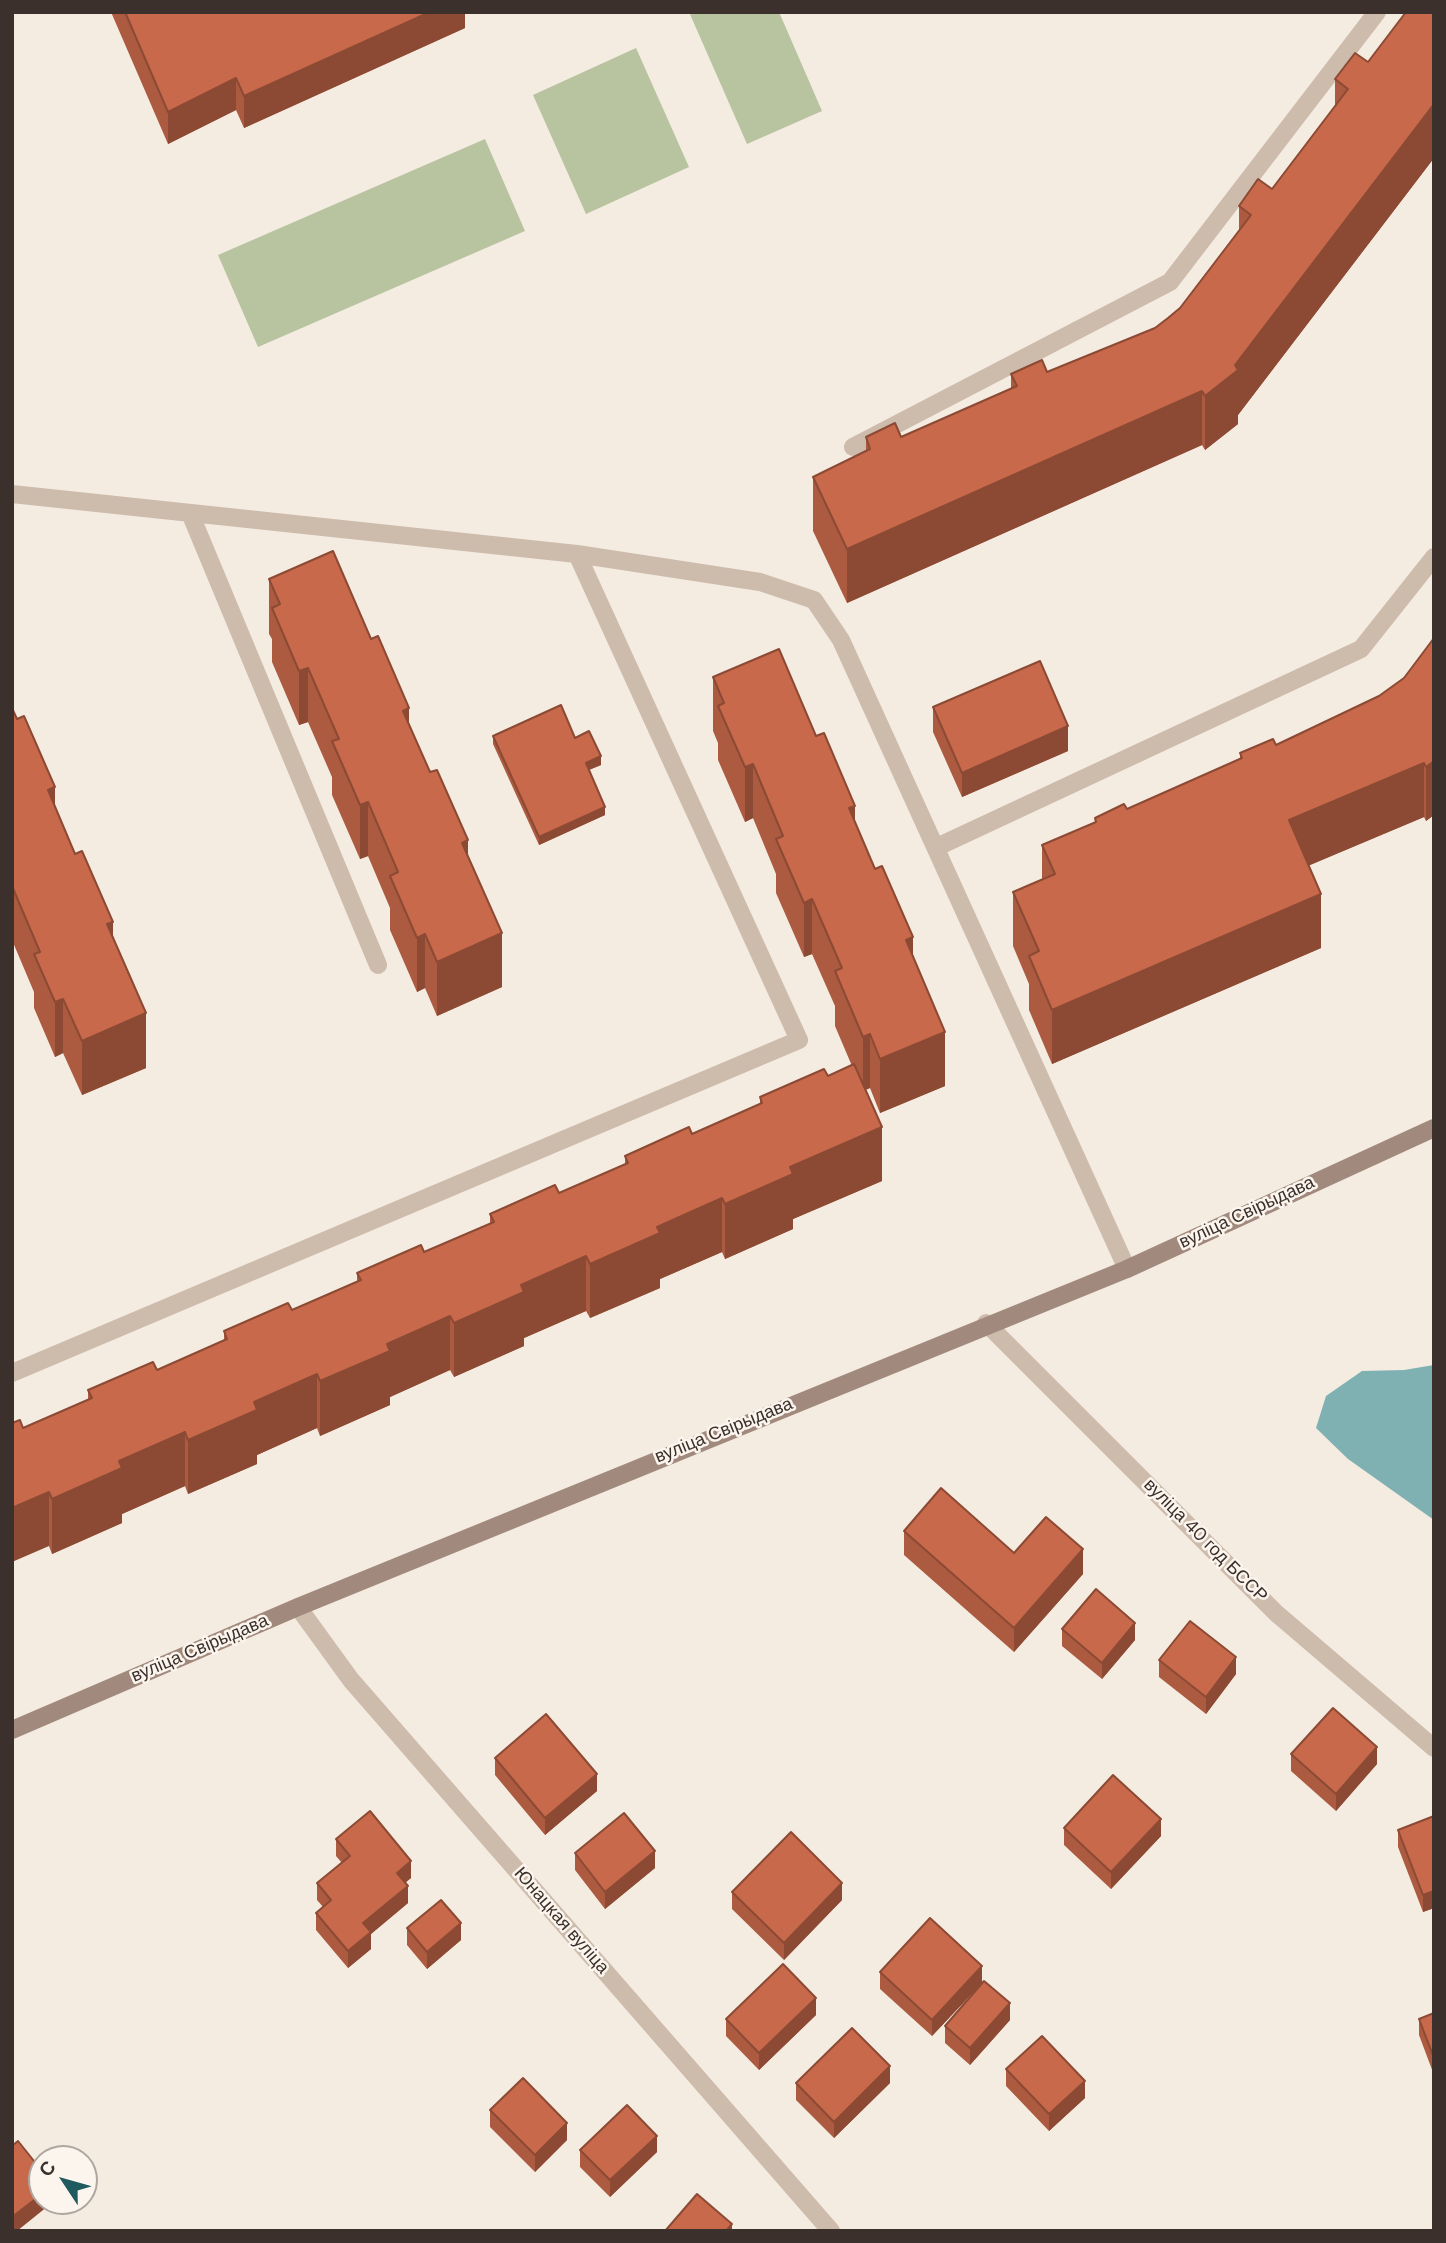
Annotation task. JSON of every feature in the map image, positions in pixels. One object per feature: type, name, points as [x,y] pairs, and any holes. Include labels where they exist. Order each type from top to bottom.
[{"type":"main road","name":"вуліца Свірыдава","points":[[12,1730],[298,1607],[986,1323],[1127,1269],[1434,1128]]},
{"type":"street","points":[[853,447],[1170,282],[1377,12]]},
{"type":"street","points":[[12,494],[578,554],[760,582],[814,600],[841,640],[937,848],[1001,998],[1127,1269]]},
{"type":"street","points":[[190,513],[378,965]]},
{"type":"street","points":[[12,1373],[799,1040],[578,554]]},
{"type":"street","points":[[937,848],[1361,649],[1434,557]]},
{"type":"street","name":"вуліца 40 год БССР","points":[[986,1323],[1276,1613],[1434,1748]]},
{"type":"street","name":"Юнацкая вуліца","points":[[298,1607],[351,1680],[831,2231]]},
{"type":"green space","points":[[689,12],[779,12],[822,111],[747,144]]},
{"type":"green space","points":[[636,48],[689,167],[586,214],[533,95]]},
{"type":"green space","points":[[485,139],[525,231],[258,347],[218,255]]},
{"type":"water","points":[[1434,1365],[1434,1520],[1348,1459],[1316,1428],[1326,1396],[1362,1371],[1404,1370]]},
{"type":"building","points":[[125,12],[430,12],[244,96],[236,78],[168,112]]},
{"type":"building","points":[[1406,12],[1434,12],[1434,104],[1235,365],[1238,370],[1205,396],[1202,391],[847,549],[813,477],[870,449],[866,437],[895,423],[901,437],[1017,386],[1011,374],[1042,360],[1047,372],[1155,328],[1168,318],[1180,308],[1251,215],[1239,206],[1258,179],[1272,189],[1348,89],[1335,79],[1355,53],[1368,62]]},
{"type":"building","points":[[333,551],[371,639],[378,636],[409,708],[403,711],[430,772],[437,770],[468,840],[462,843],[502,933],[437,962],[425,934],[417,938],[390,876],[398,872],[368,802],[360,805],[332,741],[339,739],[308,668],[299,671],[272,608],[280,604],[269,579]]},
{"type":"building","points":[[1434,638],[1434,761],[1426,767],[1424,763],[1289,820],[1321,894],[1052,1010],[1029,956],[1039,951],[1013,892],[1055,874],[1042,845],[1096,822],[1095,818],[1124,804],[1127,809],[1242,758],[1240,753],[1273,739],[1276,745],[1379,696],[1404,678]]},
{"type":"building","points":[[779,649],[816,736],[824,733],[855,806],[849,808],[875,869],[882,866],[913,937],[906,940],[945,1032],[880,1059],[870,1034],[863,1037],[835,971],[842,968],[812,899],[804,903],[776,839],[783,836],[753,764],[745,767],[718,706],[724,703],[713,677]]},
{"type":"building","points":[[1040,661],[1068,726],[962,773],[933,707]]},
{"type":"building","points":[[561,705],[575,738],[589,731],[601,756],[586,763],[605,807],[539,837],[493,736]]},
{"type":"building","points":[[12,708],[17,719],[24,716],[55,787],[48,790],[75,854],[82,851],[113,922],[107,924],[146,1013],[82,1041],[63,999],[55,1002],[34,954],[40,952],[12,886]]},
{"type":"building","points":[[854,1064],[882,1127],[790,1167],[793,1174],[725,1204],[722,1198],[657,1227],[660,1233],[590,1264],[586,1256],[521,1285],[524,1292],[454,1323],[450,1316],[387,1344],[390,1351],[320,1381],[317,1374],[254,1402],[257,1410],[188,1440],[185,1432],[119,1461],[122,1468],[52,1499],[49,1492],[12,1508],[12,1423],[20,1420],[23,1428],[92,1398],[88,1390],[153,1362],[157,1370],[227,1339],[224,1331],[288,1303],[292,1310],[361,1280],[357,1273],[421,1245],[424,1252],[494,1222],[490,1214],[555,1185],[559,1193],[628,1163],[625,1156],[689,1127],[692,1134],[762,1103],[760,1097],[824,1069],[828,1076]]},
{"type":"building","points":[[941,1488],[1014,1553],[1046,1517],[1083,1549],[1014,1628],[904,1531]]},
{"type":"building","points":[[1096,1589],[1135,1623],[1102,1663],[1062,1629]]},
{"type":"building","points":[[1190,1621],[1236,1657],[1206,1697],[1159,1660]]},
{"type":"building","points":[[1333,1708],[1377,1747],[1336,1794],[1291,1754]]},
{"type":"building","points":[[546,1714],[597,1774],[545,1818],[495,1758]]},
{"type":"building","points":[[1113,1775],[1161,1819],[1111,1872],[1064,1828]]},
{"type":"building","points":[[370,1811],[411,1861],[397,1873],[408,1886],[363,1923],[371,1932],[348,1951],[316,1913],[331,1900],[317,1883],[350,1856],[336,1839]]},
{"type":"building","points":[[624,1813],[655,1851],[605,1892],[575,1853]]},
{"type":"building","points":[[1434,1816],[1434,1891],[1423,1895],[1398,1830]]},
{"type":"building","points":[[791,1832],[842,1883],[784,1943],[732,1892]]},
{"type":"building","points":[[441,1900],[461,1923],[427,1952],[407,1928]]},
{"type":"building","points":[[930,1918],[982,1966],[932,2020],[880,1972]]},
{"type":"building","points":[[783,1964],[816,1998],[759,2053],[726,2019]]},
{"type":"building","points":[[984,1981],[1010,2003],[970,2048],[945,2026]]},
{"type":"building","points":[[1434,2013],[1434,2058],[1419,2019]]},
{"type":"building","points":[[852,2028],[890,2066],[834,2122],[796,2083]]},
{"type":"building","points":[[1042,2036],[1085,2081],[1049,2114],[1006,2069]]},
{"type":"building","points":[[523,2078],[567,2123],[535,2155],[490,2110]]},
{"type":"building","points":[[627,2105],[657,2136],[610,2180],[580,2150]]},
{"type":"building","points":[[18,2141],[28,2154],[28,2205],[12,2217],[12,2146]]},
{"type":"building","points":[[697,2194],[732,2224],[726,2231],[665,2231]]}]
